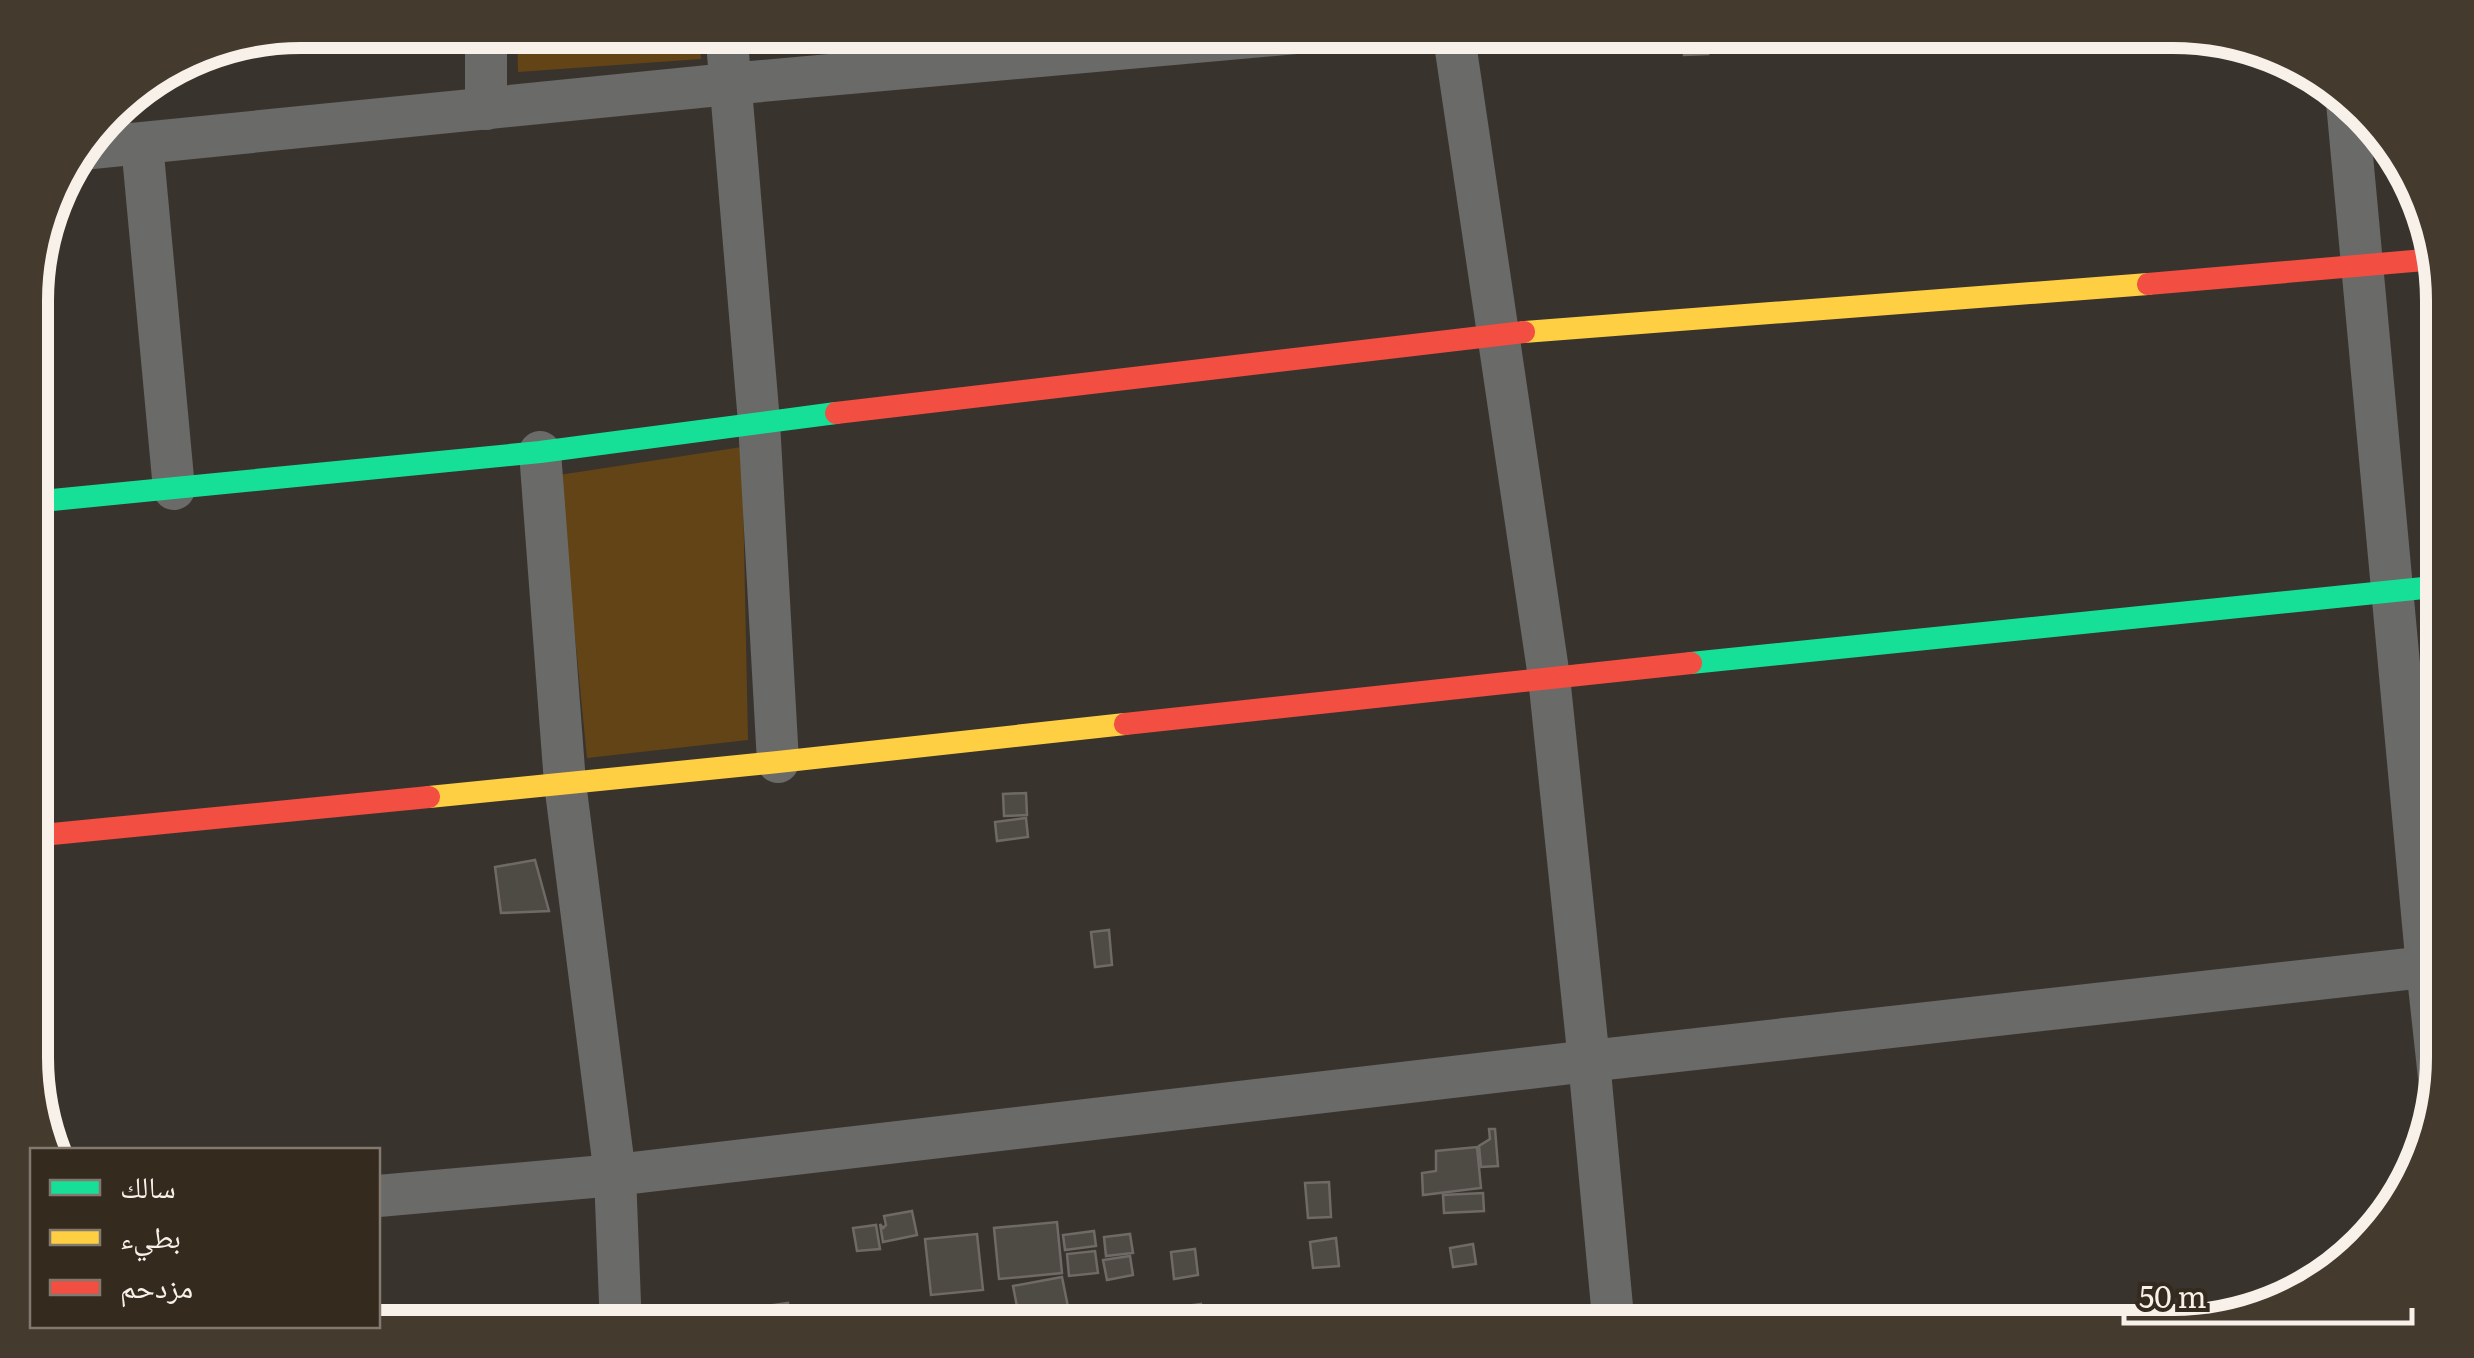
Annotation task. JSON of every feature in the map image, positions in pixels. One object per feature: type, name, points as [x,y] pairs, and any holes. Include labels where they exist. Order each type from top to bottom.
[{"type":"street","points":[[486,48],[486,109]]},
{"type":"street","points":[[727,48],[758,422],[778,762]]},
{"type":"street","points":[[99,148],[1129,48]]},
{"type":"street","points":[[1456,48],[1548,678],[1612,1310]]},
{"type":"street","points":[[2348,118],[2393,592],[2426,886]]},
{"type":"street","points":[[142,144],[174,489]]},
{"type":"street","points":[[48,501],[540,452],[758,422],[1497,334],[2423,260]]},
{"type":"street","points":[[540,452],[564,783],[614,1175],[620,1310]]},
{"type":"street","points":[[48,834],[778,762],[2426,588]]},
{"type":"street","points":[[380,1196],[614,1175],[2426,967]]},
{"type":"shaded area","points":[[517,48],[700,48],[701,59],[518,72]]},
{"type":"shaded area","points":[[742,447],[748,740],[587,758],[559,475]]},
{"type":"building","points":[[1683,48],[1708,48],[1708,54],[1684,55]]},
{"type":"building","points":[[1026,793],[1027,815],[1004,816],[1003,794]]},
{"type":"building","points":[[1026,818],[1028,837],[997,841],[995,822]]},
{"type":"building","points":[[535,860],[549,911],[501,913],[495,867]]},
{"type":"building","points":[[1109,930],[1112,965],[1095,967],[1091,932]]},
{"type":"building","points":[[1489,1129],[1495,1129],[1498,1166],[1481,1167],[1479,1146],[1490,1139]]},
{"type":"building","points":[[1477,1147],[1481,1188],[1423,1195],[1422,1173],[1436,1171],[1436,1151]]},
{"type":"building","points":[[1329,1182],[1331,1217],[1308,1218],[1305,1183]]},
{"type":"building","points":[[1483,1193],[1484,1211],[1444,1213],[1443,1195]]},
{"type":"building","points":[[912,1211],[917,1235],[883,1242],[880,1224],[883,1228],[886,1225],[884,1216]]},
{"type":"building","points":[[1057,1222],[1062,1273],[999,1279],[994,1228]]},
{"type":"building","points":[[876,1225],[880,1249],[857,1251],[853,1228]]},
{"type":"building","points":[[1094,1231],[1096,1246],[1065,1250],[1063,1235]]},
{"type":"building","points":[[977,1234],[983,1290],[931,1295],[925,1239]]},
{"type":"building","points":[[1130,1234],[1133,1253],[1106,1256],[1104,1237]]},
{"type":"building","points":[[1336,1238],[1339,1266],[1313,1268],[1310,1242]]},
{"type":"building","points":[[1473,1244],[1476,1264],[1453,1267],[1450,1248]]},
{"type":"building","points":[[1195,1249],[1198,1275],[1174,1279],[1171,1252]]},
{"type":"building","points":[[1095,1251],[1098,1273],[1069,1276],[1067,1254]]},
{"type":"building","points":[[1130,1256],[1133,1275],[1107,1280],[1103,1260]]},
{"type":"building","points":[[1062,1277],[1069,1310],[1018,1310],[1013,1286]]},
{"type":"building","points":[[788,1303],[789,1310],[766,1310],[766,1306]]},
{"type":"building","points":[[1201,1304],[1202,1310],[1180,1310],[1179,1307]]},
{"type":"traffic: fast","points":[[48,500],[540,452],[836,413]]},
{"type":"traffic: fast","points":[[1691,663],[2426,588]]},
{"type":"traffic: slow","points":[[1524,332],[2148,284]]},
{"type":"traffic: slow","points":[[429,797],[1125,724]]},
{"type":"traffic: jam","points":[[2148,284],[2423,260]]},
{"type":"traffic: jam","points":[[836,413],[1524,332]]},
{"type":"traffic: jam","points":[[1125,724],[1691,663]]},
{"type":"traffic: jam","points":[[48,834],[429,797]]}]
